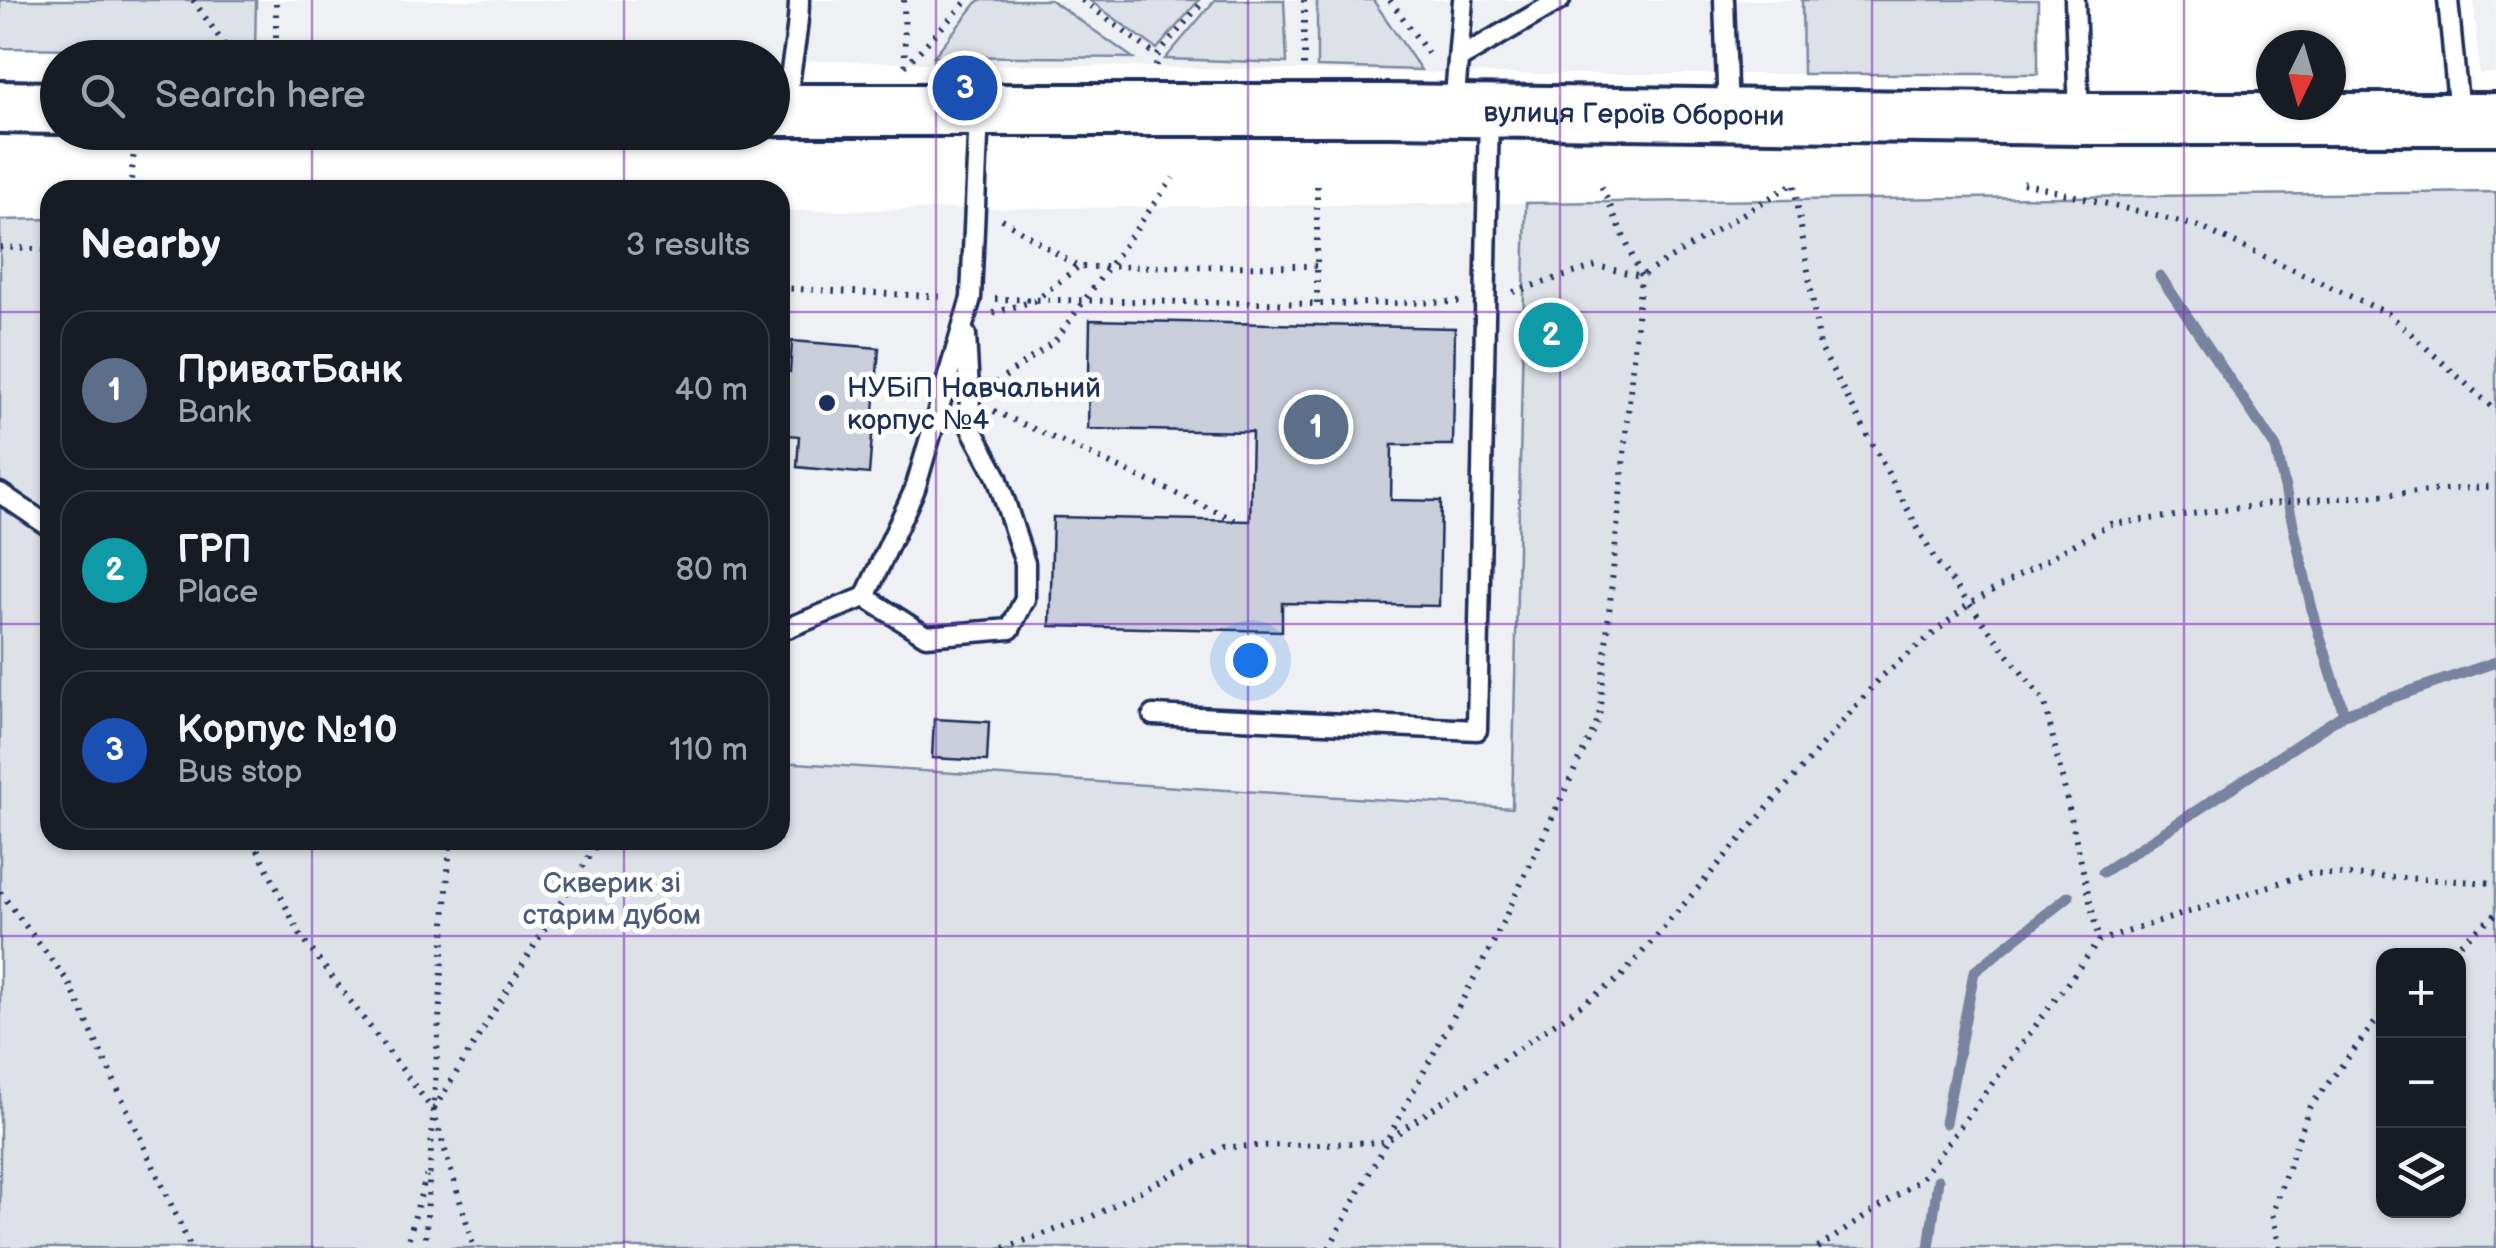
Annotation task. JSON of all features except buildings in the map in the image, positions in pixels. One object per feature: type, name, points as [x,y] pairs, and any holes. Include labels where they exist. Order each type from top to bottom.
[{"type":"street","name":"вулиця Героїв Оборони","points":[[790,110],[1466,101],[1728,114],[2478,119]]},
{"type":"street","points":[[0,107],[40,108]]},
{"type":"lane","points":[[790,71],[799,36],[799,0]]},
{"type":"lane","points":[[1153,715],[1477,730],[1484,301],[1466,101],[1458,58],[1463,0]]},
{"type":"lane","points":[[1458,58],[1560,0]]},
{"type":"lane","points":[[1724,0],[1728,114]]},
{"type":"lane","points":[[2074,0],[2079,119]]},
{"type":"lane","points":[[2448,0],[2478,119]]},
{"type":"lane","points":[[790,627],[865,598],[915,489],[971,298],[979,110]]},
{"type":"lane","points":[[865,598],[926,636],[1010,628],[1025,599],[1025,562],[997,478],[972,428],[964,321]]},
{"type":"lane","points":[[0,493],[40,520]]},
{"type":"path","points":[[193,0],[220,40]]},
{"type":"path","points":[[276,0],[276,40]]},
{"type":"path","points":[[904,0],[905,78]]},
{"type":"path","points":[[905,66],[968,0]]},
{"type":"path","points":[[1082,0],[1157,56],[1204,0]]},
{"type":"path","points":[[1304,0],[1304,79]]},
{"type":"path","points":[[1390,0],[1466,101]]},
{"type":"path","points":[[131,180],[134,150]]},
{"type":"path","points":[[970,401],[1056,341],[1173,178]]},
{"type":"path","points":[[1317,180],[1317,304]]},
{"type":"path","points":[[1328,1248],[1494,940],[1599,718],[1640,276],[1600,183]]},
{"type":"path","points":[[790,289],[1083,302],[1484,301],[1596,266],[1640,276],[1794,183],[1820,347],[1934,558],[2045,703],[2099,941]]},
{"type":"path","points":[[2023,183],[2200,227],[2389,314],[2496,411]]},
{"type":"path","points":[[974,202],[1078,267],[1317,266]]},
{"type":"path","points":[[0,247],[40,249]]},
{"type":"path","points":[[964,321],[1034,301],[1078,267]]},
{"type":"path","points":[[970,401],[1235,520]]},
{"type":"path","points":[[1004,1248],[1089,1218],[1224,1147],[1385,1142],[1620,978],[1881,678],[1969,604],[2110,524],[2288,502],[2496,486]]},
{"type":"path","points":[[258,850],[300,935],[433,1110],[474,1248]]},
{"type":"path","points":[[426,1248],[449,850]]},
{"type":"path","points":[[433,1110],[593,850]]},
{"type":"path","points":[[1818,1248],[1920,1180],[2099,941],[2310,873],[2496,882]]},
{"type":"path","points":[[0,892],[69,983],[191,1248]]},
{"type":"path","points":[[2454,948],[2496,914]]},
{"type":"path","points":[[2280,1248],[2272,1214],[2309,1108],[2376,1021]]},
{"type":"path","points":[[406,1248],[430,1160]]},
{"type":"shaded area","points":[[0,0],[2038,0],[2038,74],[1505,74],[790,60],[790,40],[192,40]]},
{"type":"shaded area","points":[[2474,0],[2496,0],[2496,73],[2479,74]]},
{"type":"shaded area","points":[[1526,203],[1512,808],[790,763],[790,211]]},
{"type":"green space","points":[[0,0],[256,0],[255,40],[40,40],[40,48],[0,48]]},
{"type":"green space","points":[[979,0],[1051,0],[1133,58],[934,56]]},
{"type":"green space","points":[[1089,0],[1199,0],[1157,49]]},
{"type":"green space","points":[[1215,0],[1284,0],[1287,63],[1165,59]]},
{"type":"green space","points":[[1317,0],[1373,0],[1421,70],[1317,67]]},
{"type":"green space","points":[[1802,0],[2038,0],[2038,74],[1803,74]]},
{"type":"green space","name":"Скверик зі старим дубом","points":[[2496,192],[2496,1248],[0,1248],[0,220],[40,219],[40,850],[790,850],[790,763],[1512,808],[1526,203]]},
{"type":"waterway","points":[[2160,276],[2276,448],[2313,614],[2344,714]]},
{"type":"waterway","points":[[2103,872],[2344,714],[2496,662]]},
{"type":"waterway","points":[[1945,1123],[1974,972],[2069,896]]},
{"type":"waterway","points":[[1929,1248],[1938,1180]]},
{"type":"place","name":"Корпус №10","points":[[965,88]]},
{"type":"place","name":"ГРП","points":[[1551,335]]},
{"type":"place","name":"НУБіП Навчальний корпус №4","points":[[827,403]]},
{"type":"place","name":"ПриватБанк","points":[[1316,427]]}]
